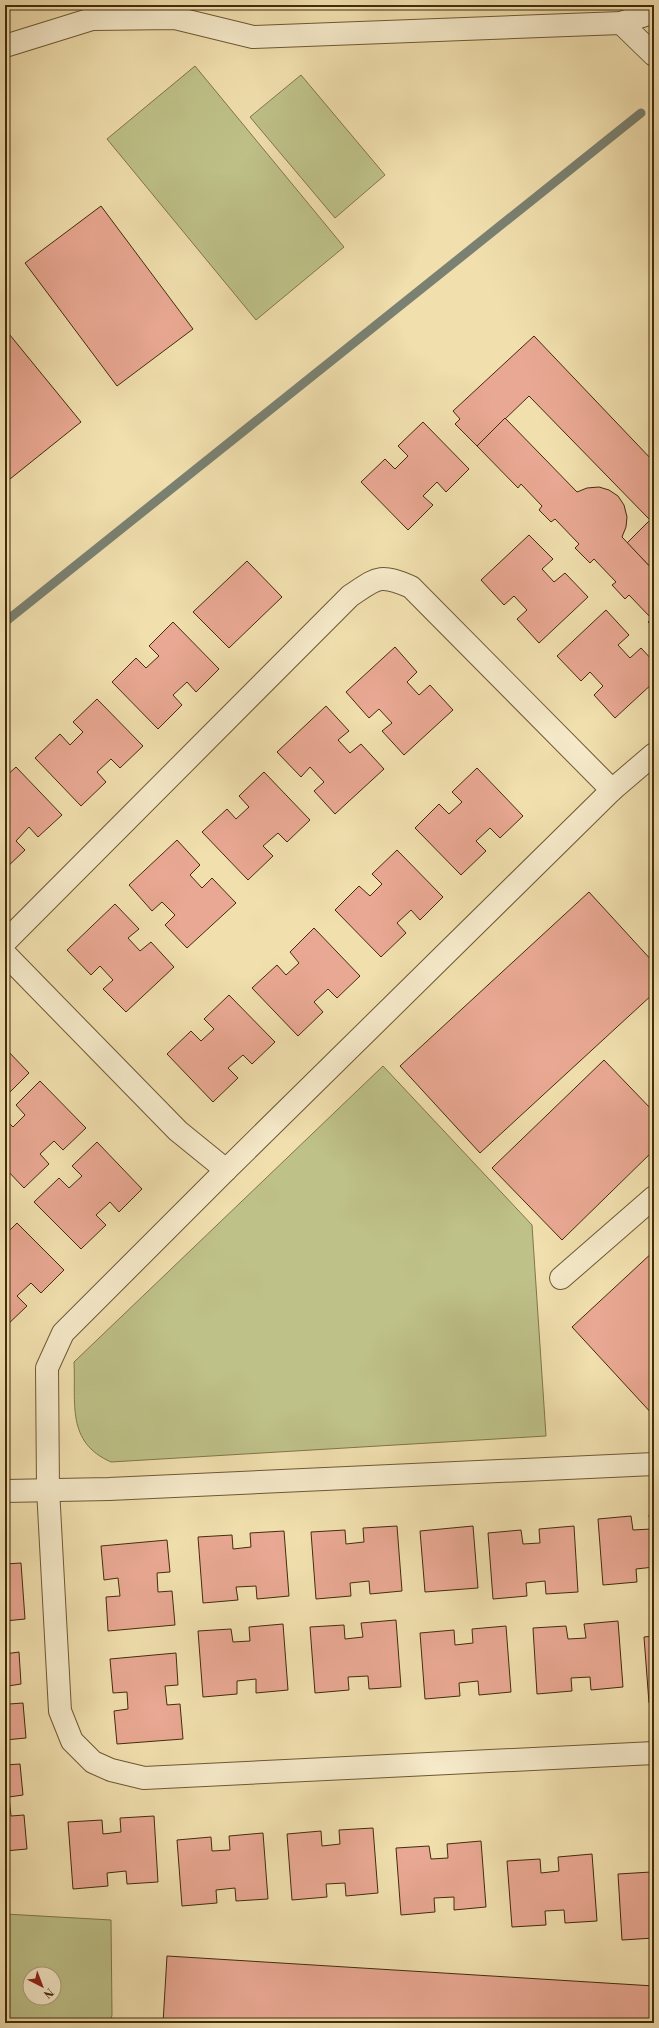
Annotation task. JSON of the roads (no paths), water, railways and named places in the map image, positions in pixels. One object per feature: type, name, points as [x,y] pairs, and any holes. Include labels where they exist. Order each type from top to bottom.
[{"type":"street","points":[[5,46],[92,18],[175,18],[253,37],[621,23],[654,12]]},
{"type":"street","points":[[621,23],[654,55]]},
{"type":"street","points":[[5,942],[350,596],[374,580],[391,578],[411,587],[612,790]]},
{"type":"street","points":[[654,754],[612,790],[226,1170],[63,1333],[47,1368],[48,1489],[60,1711],[72,1741],[93,1762],[111,1770],[144,1778],[654,1753]]},
{"type":"street","points":[[5,954],[178,1131],[226,1170]]},
{"type":"street","points":[[562,1278],[654,1197]]},
{"type":"street","points":[[5,1491],[48,1489],[117,1489],[654,1464]]},
{"type":"waterway","points":[[5,622],[641,113]]}]
